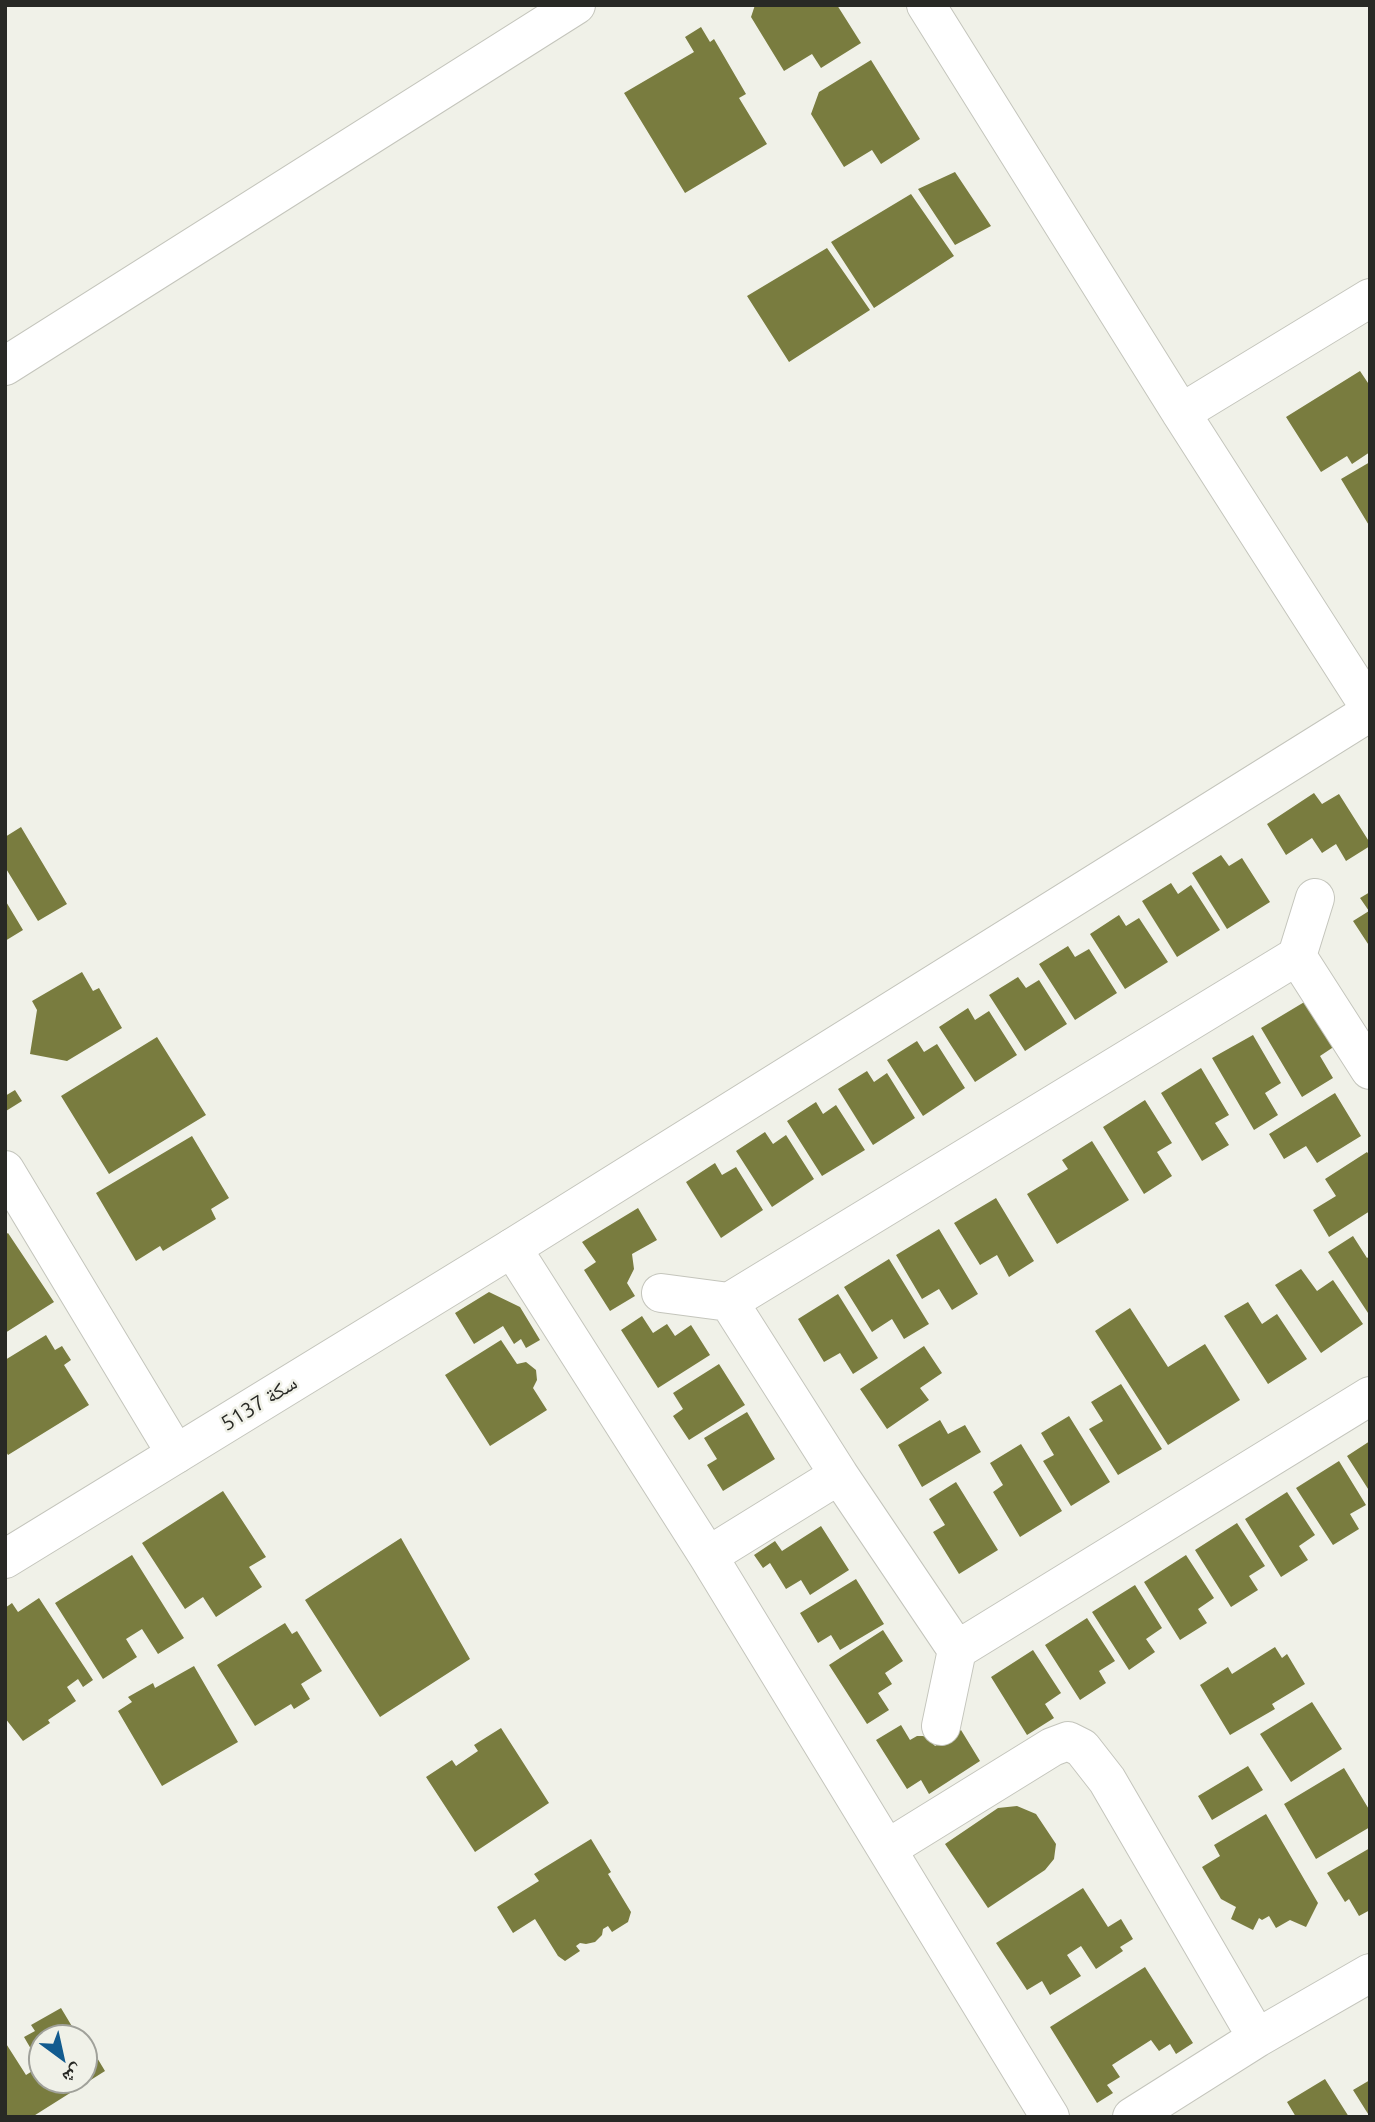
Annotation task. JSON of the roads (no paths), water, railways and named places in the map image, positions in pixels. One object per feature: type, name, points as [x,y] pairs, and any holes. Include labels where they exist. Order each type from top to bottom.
[{"type":"street","points":[[5,366],[576,5]]},
{"type":"street","points":[[926,5],[1370,710]]},
{"type":"street","points":[[1181,413],[1370,298]]},
{"type":"street","name":"سكة 5137","points":[[5,1559],[512,1248],[1370,710]]},
{"type":"street","points":[[661,1293],[729,1302],[1297,956],[1315,898]]},
{"type":"street","points":[[1297,956],[1370,1070]]},
{"type":"street","points":[[5,1170],[176,1454]]},
{"type":"street","points":[[512,1248],[708,1556],[1050,2117]]},
{"type":"street","points":[[729,1302],[839,1475],[957,1650],[941,1726]]},
{"type":"street","points":[[957,1650],[1370,1396]]},
{"type":"street","points":[[708,1556],[839,1475]]},
{"type":"street","points":[[887,1849],[1052,1747],[1068,1741],[1082,1748],[1107,1780],[1257,2038]]},
{"type":"street","points":[[1132,2117],[1257,2038],[1370,1973]]}]
